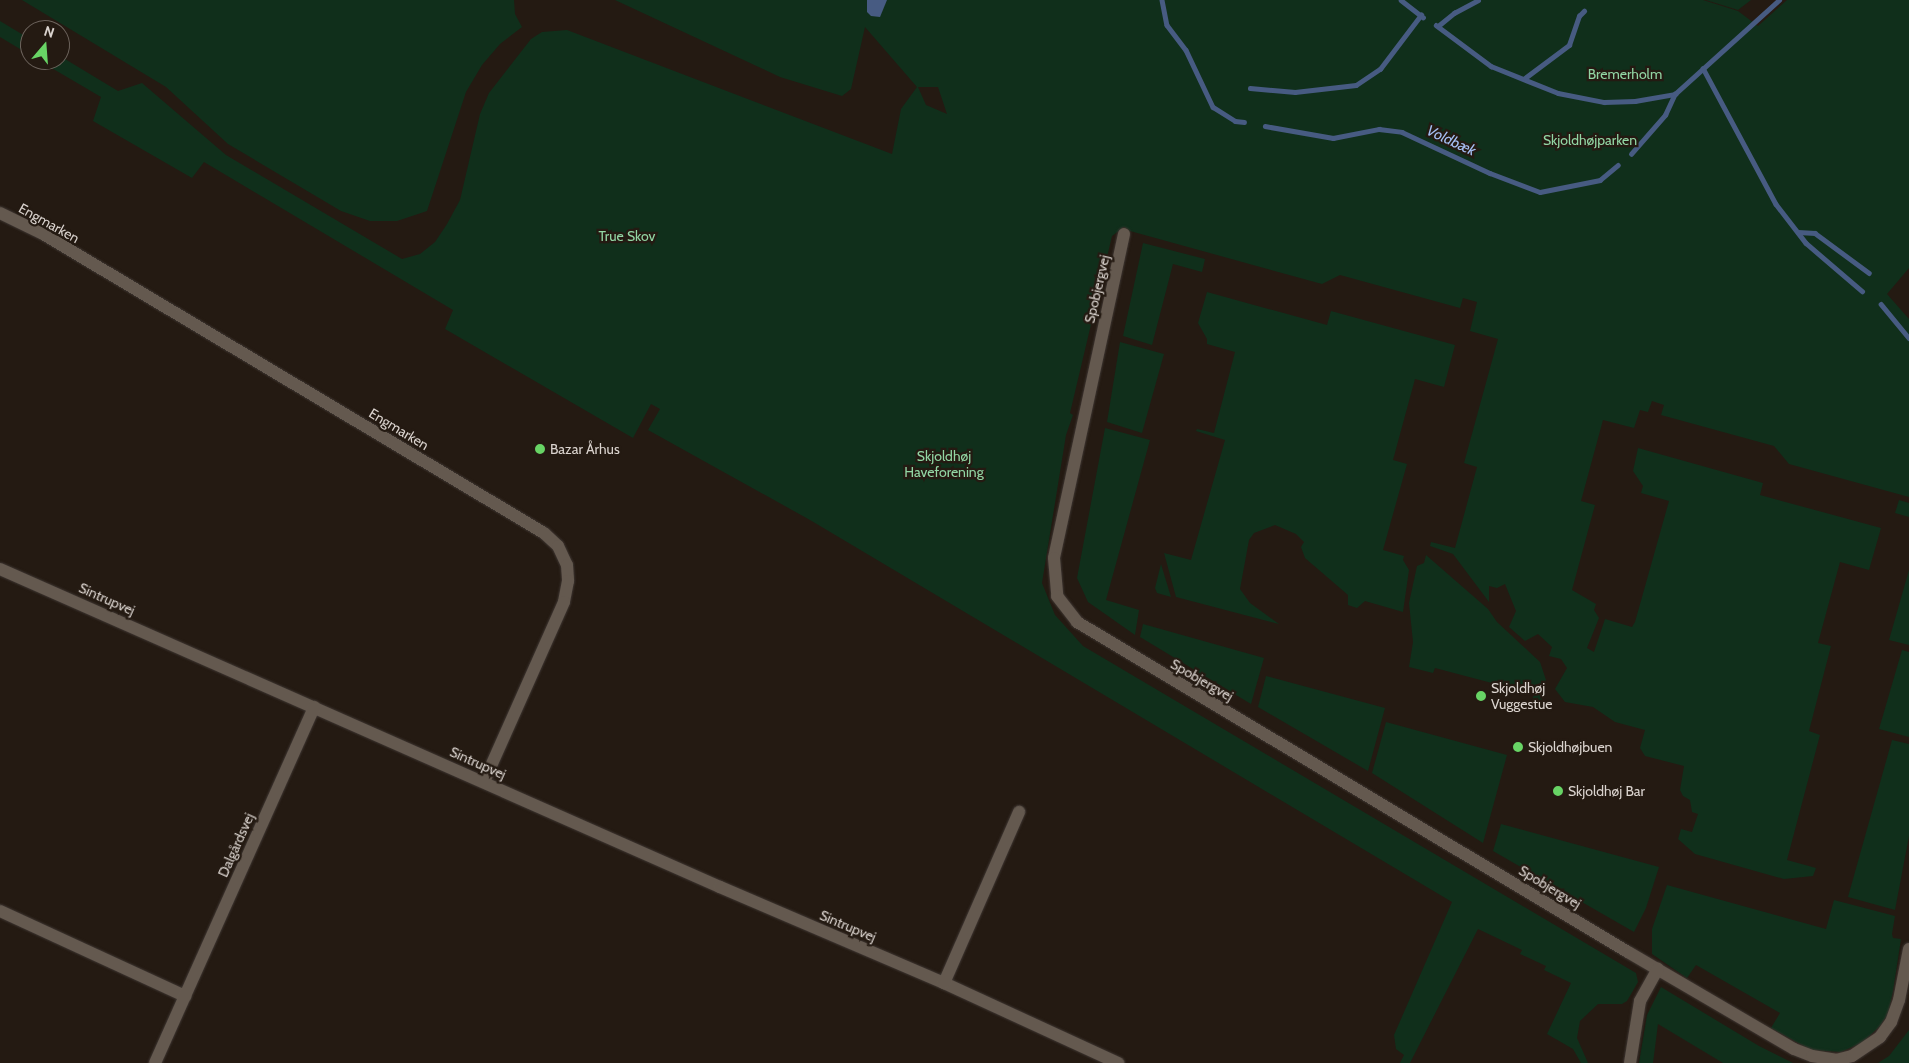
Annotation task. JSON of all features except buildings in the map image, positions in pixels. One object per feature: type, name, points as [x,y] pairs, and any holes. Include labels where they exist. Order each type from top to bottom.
[{"type":"street","name":"Engmarken","points":[[0,213],[42,234],[544,532],[558,546],[567,565],[568,582],[564,602],[484,782]]},
{"type":"street","name":"Spobjergvej","points":[[1124,234],[1054,558],[1057,596],[1066,610],[1088,630],[1794,1049],[1812,1056],[1836,1060],[1867,1048],[1891,1022],[1909,949]]},
{"type":"street","name":"Sintrupvej","points":[[0,569],[944,982],[1118,1063]]},
{"type":"street","name":"Dalgårdsvej","points":[[155,1063],[314,707]]},
{"type":"street","points":[[944,982],[1019,812]]},
{"type":"street","points":[[0,911],[185,996]]},
{"type":"street","points":[[1630,1063],[1640,1001],[1658,969]]},
{"type":"green space","points":[[22,0],[514,0],[515,14],[522,27],[500,44],[482,65],[466,92],[427,211],[397,221],[370,221],[341,211],[228,144],[166,87],[70,29],[70,20],[55,20]]},
{"type":"green space","points":[[615,0],[1703,0],[1738,11],[1758,26],[1787,0],[1909,0],[1909,268],[1887,294],[1909,319],[1909,497],[1789,464],[1774,446],[1661,415],[1664,405],[1652,401],[1648,412],[1640,410],[1634,428],[1603,420],[1581,501],[1595,505],[1572,590],[1596,604],[1594,610],[1599,618],[1587,648],[1594,652],[1605,619],[1632,627],[1635,622],[1669,501],[1641,493],[1643,486],[1633,471],[1638,448],[1763,483],[1760,495],[1881,528],[1869,570],[1840,562],[1818,643],[1831,646],[1809,731],[1820,735],[1787,860],[1816,868],[1813,876],[1784,879],[1695,854],[1678,839],[1681,829],[1692,832],[1698,814],[1692,812],[1690,800],[1683,796],[1680,790],[1684,766],[1645,756],[1640,748],[1645,730],[1615,722],[1593,707],[1565,702],[1555,689],[1567,668],[1561,659],[1549,656],[1552,647],[1538,634],[1525,641],[1509,627],[1516,611],[1505,584],[1497,588],[1489,586],[1489,602],[1453,554],[1430,546],[1431,542],[1455,548],[1477,467],[1464,463],[1498,339],[1470,331],[1477,302],[1463,298],[1460,308],[1340,275],[1322,284],[1130,231],[1124,227],[1112,236],[1070,413],[1073,415],[1066,435],[1042,583],[1055,615],[1083,646],[1636,973],[1638,982],[1627,1001],[1622,1004],[1598,1004],[1580,1021],[1577,1038],[1588,1063],[1581,1063],[1573,1049],[1547,1034],[1571,983],[1544,970],[1546,966],[1520,954],[1522,950],[1478,929],[1410,1063],[1400,1063],[1404,1055],[1396,1049],[1394,1035],[1452,902],[810,520],[648,430],[660,409],[651,404],[633,438],[445,329],[453,310],[204,162],[192,178],[93,121],[101,97],[55,70],[70,70],[70,62],[118,91],[142,83],[226,155],[402,259],[420,254],[435,242],[447,224],[460,200],[480,114],[489,93],[531,39],[542,32],[567,30],[892,154],[901,109],[917,87],[865,27],[851,89],[842,96],[780,77]],"holes":[[[918,87],[938,87],[947,114],[926,105]]]},
{"type":"green space","points":[[1706,0],[1751,0],[1738,10]]},
{"type":"green space","points":[[0,21],[20,33],[20,49],[0,37]]},
{"type":"green space","points":[[1143,243],[1205,259],[1202,272],[1173,264],[1152,345],[1123,336]]},
{"type":"green space","points":[[1207,292],[1327,325],[1331,311],[1455,345],[1444,387],[1415,379],[1393,460],[1407,464],[1383,550],[1404,556],[1403,560],[1409,570],[1403,612],[1365,601],[1357,608],[1348,605],[1348,595],[1305,558],[1301,547],[1304,542],[1296,534],[1275,525],[1254,533],[1249,540],[1240,589],[1250,603],[1279,624],[1176,597],[1164,553],[1191,560],[1225,440],[1196,431],[1197,429],[1214,433],[1235,352],[1207,344],[1207,339],[1198,323]]},
{"type":"green space","points":[[1120,342],[1164,354],[1142,433],[1107,422]]},
{"type":"green space","points":[[1105,428],[1150,440],[1106,600],[1139,610],[1135,635],[1088,602],[1077,578]]},
{"type":"green space","points":[[1899,500],[1909,503],[1909,517],[1895,513]]},
{"type":"green space","points":[[1426,555],[1488,609],[1497,622],[1540,662],[1546,680],[1541,703],[1532,701],[1534,694],[1435,668],[1433,673],[1409,667],[1413,642],[1409,603],[1417,566],[1424,563]]},
{"type":"green space","points":[[1161,564],[1171,597],[1157,593],[1155,588]]},
{"type":"green space","points":[[1909,570],[1909,645],[1889,640]]},
{"type":"green space","points":[[1143,624],[1264,658],[1251,704],[1140,637]]},
{"type":"green space","points":[[1902,650],[1909,652],[1909,737],[1879,729]]},
{"type":"green space","points":[[1266,676],[1385,708],[1368,771],[1258,707]]},
{"type":"green space","points":[[1386,722],[1507,755],[1483,843],[1372,773]]},
{"type":"green space","points":[[1892,740],[1909,744],[1909,836],[1895,910],[1848,897]]},
{"type":"green space","points":[[1501,824],[1659,867],[1646,908],[1634,932],[1493,851]]},
{"type":"green space","points":[[1667,885],[1826,929],[1834,900],[1895,916],[1893,938],[1901,939],[1888,1014],[1880,1026],[1863,1042],[1841,1052],[1811,1050],[1771,1028],[1780,1013],[1696,965],[1687,978],[1652,954],[1652,929]]},
{"type":"green space","points":[[1661,987],[1759,1046],[1793,1063],[1723,1063],[1658,1024],[1653,1063],[1639,1063],[1647,1015]]},
{"type":"green space","points":[[1909,1030],[1909,1063],[1878,1063],[1889,1056]]},
{"type":"water","points":[[867,0],[887,0],[880,17],[871,16],[867,12]]},
{"type":"waterway","name":"Voldbæk","points":[[1162,0],[1167,25],[1186,50],[1213,107],[1235,121],[1244,122]]},
{"type":"waterway","name":"Voldbæk","points":[[1401,0],[1423,17]]},
{"type":"waterway","points":[[1438,26],[1454,13],[1478,0]]},
{"type":"waterway","name":"Voldbæk","points":[[1631,154],[1665,115],[1675,94],[1779,0]]},
{"type":"waterway","points":[[1525,78],[1569,45],[1579,16],[1584,11]]},
{"type":"waterway","points":[[1250,88],[1295,92],[1356,85],[1380,69],[1421,15]]},
{"type":"waterway","name":"Voldbæk","points":[[1436,25],[1491,66],[1558,93],[1604,102],[1635,101],[1675,94]]},
{"type":"waterway","points":[[1703,68],[1776,204],[1806,243],[1862,291]]},
{"type":"waterway","name":"Voldbæk","points":[[1265,126],[1333,138],[1379,129],[1402,132],[1490,173],[1540,192],[1600,180],[1618,165]]},
{"type":"waterway","points":[[1798,232],[1815,233],[1869,273]]},
{"type":"waterway","points":[[1881,304],[1909,338]]},
{"type":"place","name":"Bazar Århus","points":[[540,449]]},
{"type":"place","name":"Skjoldhøj Vuggestue","points":[[1481,696]]},
{"type":"place","name":"Skjoldhøjbuen","points":[[1518,747]]},
{"type":"place","name":"Skjoldhøj Bar","points":[[1558,791]]},
{"type":"park label","name":"Bremerholm","points":[[1625,74]]},
{"type":"park label","name":"Skjoldhøjparken","points":[[1590,140]]},
{"type":"park label","name":"True Skov","points":[[627,236]]},
{"type":"park label","name":"Skjoldhøj Haveforening","points":[[944,464]]}]
